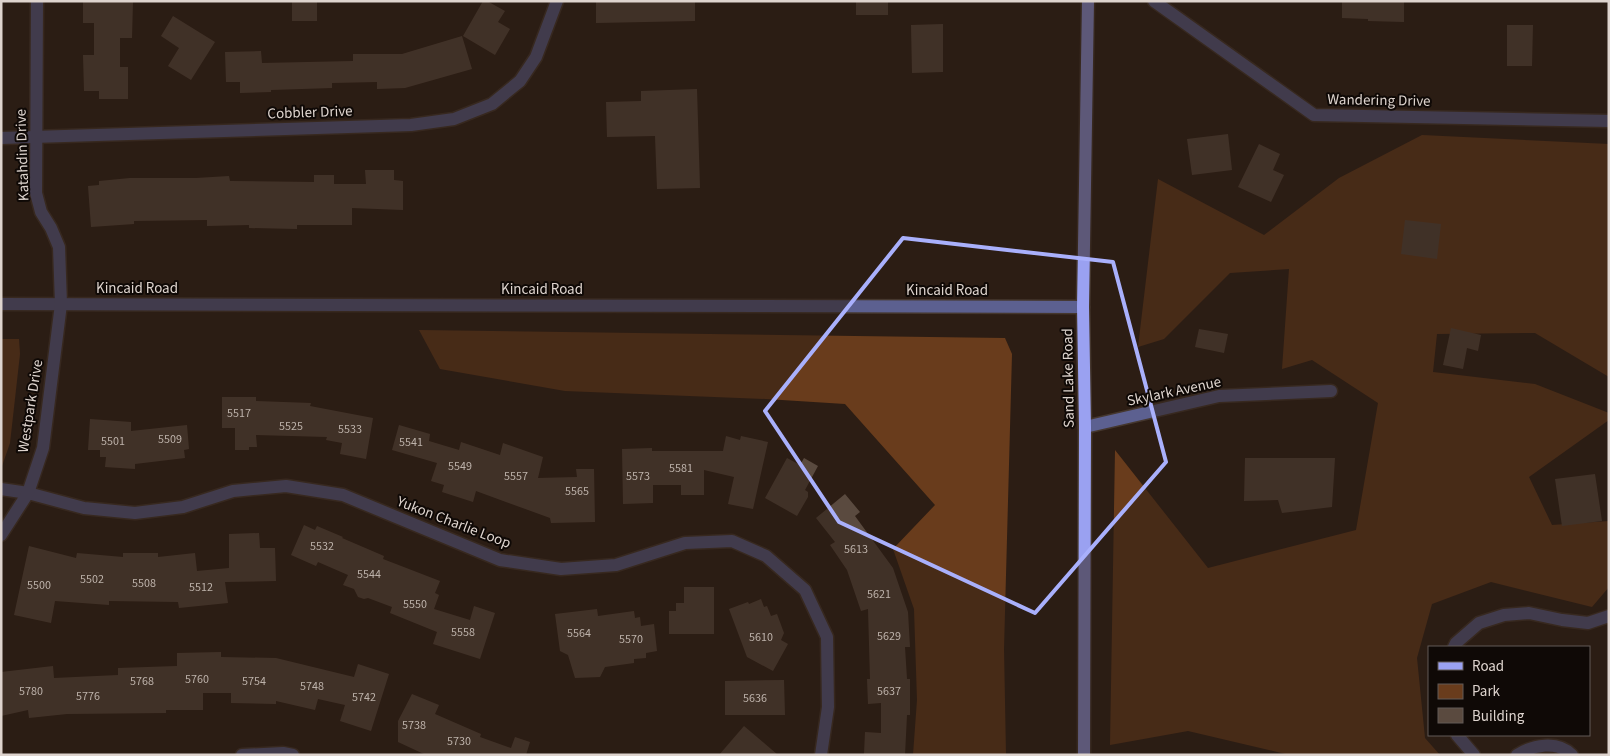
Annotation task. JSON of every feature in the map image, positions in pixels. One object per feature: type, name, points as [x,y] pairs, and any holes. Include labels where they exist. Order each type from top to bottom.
[{"type":"main road","name":"Sand Lake Road","points":[[1084,755],[1085,427],[1083,307],[1088,1]]},
{"type":"street","name":"Katahdin Drive","points":[[37,1],[36,193],[41,212],[51,228],[59,248],[61,304]]},
{"type":"street","name":"Cobbler Drive","points":[[1,138],[410,124],[454,119],[492,104],[520,81],[536,57],[557,1]]},
{"type":"street","name":"Wandering Drive","points":[[1154,1],[1314,115],[1609,122]]},
{"type":"street","name":"Kincaid Road","points":[[1,304],[1083,307]]},
{"type":"street","name":"Westpark Drive","points":[[1,535],[28,493],[43,448],[61,304]]},
{"type":"street","name":"Skylark Avenue","points":[[1085,427],[1219,396],[1331,392]]},
{"type":"street","name":"Yukon Charlie Loop","points":[[1,489],[28,493],[84,508],[135,513],[183,507],[233,491],[286,486],[343,495],[500,560],[561,569],[616,565],[685,543],[732,541],[766,556],[806,590],[827,637],[828,707],[820,755]]},
{"type":"street","points":[[1454,646],[1479,623],[1504,615],[1529,614],[1562,620],[1588,622],[1609,616]]},
{"type":"street","points":[[1458,736],[1474,755]]},
{"type":"street","points":[[1517,755],[1527,749],[1548,744],[1568,751],[1572,755]]},
{"type":"street","points":[[242,755],[282,752],[293,755]]},
{"type":"highlighted area","points":[[903,238],[1113,262],[1166,462],[1035,613],[839,522],[765,411]]},
{"type":"green space","points":[[1422,135],[1609,144],[1609,377],[1535,333],[1437,334],[1433,372],[1535,384],[1609,413],[1609,420],[1529,477],[1552,525],[1609,521],[1609,587],[1592,607],[1491,582],[1432,604],[1417,658],[1425,738],[1440,755],[1290,755],[1188,731],[1110,745],[1115,450],[1208,568],[1356,530],[1378,403],[1312,360],[1282,369],[1289,269],[1230,273],[1164,339],[1138,347],[1158,179],[1264,235],[1339,178]]},
{"type":"green space","points":[[419,330],[1005,338],[1012,354],[1004,649],[1006,755],[913,755],[917,700],[914,609],[893,549],[935,505],[845,404],[565,391],[440,369]]},
{"type":"green space","points":[[1,339],[19,339],[20,354],[10,443],[1,469]]},
{"type":"building","points":[[83,1],[133,1],[132,38],[120,38],[120,67],[128,67],[128,99],[99,99],[99,91],[84,91],[83,55],[94,55],[94,23],[83,23]]},
{"type":"building","points":[[292,1],[317,1],[317,21],[292,21]]},
{"type":"building","points":[[483,1],[487,1],[505,11],[498,22],[510,29],[495,55],[463,36]]},
{"type":"building","points":[[596,1],[695,1],[695,21],[596,23]]},
{"type":"building","points":[[856,1],[888,1],[888,15],[856,15]]},
{"type":"building","points":[[1342,1],[1404,1],[1404,22],[1342,18]]},
{"type":"building","points":[[173,16],[215,42],[191,80],[168,66],[179,48],[161,36]]},
{"type":"building","points":[[943,24],[943,72],[912,73],[911,25]]},
{"type":"building","points":[[1507,25],[1533,25],[1532,66],[1507,66]]},
{"type":"building","points":[[462,36],[472,69],[405,88],[377,89],[377,82],[332,83],[332,88],[240,93],[240,82],[226,82],[225,52],[261,51],[262,63],[353,61],[353,54],[402,54]]},
{"type":"building","points":[[697,89],[700,188],[657,189],[655,136],[607,137],[606,102],[641,101],[641,91]]},
{"type":"building","points":[[1228,134],[1232,170],[1192,175],[1187,139]]},
{"type":"building","points":[[1259,144],[1280,154],[1273,170],[1284,175],[1271,202],[1238,187]]},
{"type":"building","points":[[365,170],[394,170],[394,180],[403,181],[403,210],[352,208],[352,225],[297,225],[297,229],[249,228],[249,225],[207,226],[207,220],[134,221],[134,224],[91,227],[88,186],[99,185],[99,181],[130,178],[229,176],[230,181],[314,182],[314,175],[334,175],[334,184],[366,184]]},
{"type":"building","points":[[1405,220],[1441,224],[1437,259],[1401,254]]},
{"type":"building","points":[[1451,328],[1481,335],[1478,351],[1467,348],[1463,369],[1443,365]]},
{"type":"building","points":[[1199,329],[1228,334],[1224,353],[1195,347]]},
{"type":"building","points":[[222,397],[256,397],[256,401],[311,403],[310,406],[373,418],[366,459],[340,454],[342,443],[326,440],[327,437],[256,435],[257,447],[249,447],[249,450],[235,450],[235,428],[222,428]]},
{"type":"building","points":[[90,419],[131,422],[131,431],[187,425],[189,449],[184,450],[185,458],[135,464],[135,469],[105,467],[106,457],[100,457],[100,450],[88,450]]},
{"type":"building","points":[[399,425],[430,434],[429,441],[459,450],[461,442],[500,455],[503,443],[543,457],[538,478],[577,477],[576,469],[594,469],[595,522],[551,523],[550,518],[476,491],[473,502],[442,492],[444,485],[431,481],[437,463],[392,450]]},
{"type":"building","points":[[726,436],[740,440],[741,436],[768,442],[753,509],[728,504],[734,477],[704,470],[704,495],[681,495],[681,485],[653,485],[653,503],[623,504],[622,449],[652,448],[652,451],[723,451]]},
{"type":"building","points":[[787,458],[800,465],[804,458],[818,466],[805,490],[808,492],[808,497],[797,516],[765,498]]},
{"type":"building","points":[[1245,458],[1335,458],[1332,507],[1282,513],[1278,500],[1244,501]]},
{"type":"building","points":[[1595,474],[1602,521],[1562,526],[1555,479]]},
{"type":"building","points":[[845,494],[860,512],[855,516],[893,568],[908,612],[910,647],[905,647],[907,679],[910,679],[910,715],[907,715],[905,755],[864,754],[865,732],[881,733],[881,703],[868,704],[867,679],[870,679],[868,609],[861,611],[847,570],[830,545],[835,542],[816,518]]},
{"type":"building","points":[[304,525],[315,530],[317,526],[384,556],[383,559],[440,581],[435,593],[439,595],[434,609],[470,620],[474,606],[495,613],[480,659],[433,644],[437,632],[390,613],[392,607],[368,598],[358,597],[354,589],[343,585],[348,575],[318,562],[316,566],[291,555]]},
{"type":"building","points":[[259,533],[260,548],[275,548],[276,581],[225,582],[228,603],[179,608],[178,602],[109,601],[109,605],[55,601],[51,623],[14,615],[29,546],[76,558],[77,553],[123,557],[123,553],[158,553],[158,557],[195,553],[197,571],[229,568],[229,534]]},
{"type":"building","points":[[684,587],[714,587],[714,634],[669,634],[669,611],[676,611],[676,603],[684,603]]},
{"type":"building","points":[[761,599],[764,607],[767,606],[771,616],[777,614],[784,633],[781,640],[788,644],[773,671],[747,657],[729,609]]},
{"type":"building","points":[[597,609],[598,616],[634,611],[635,618],[640,617],[641,626],[654,624],[657,651],[646,653],[646,658],[634,659],[634,663],[605,667],[600,677],[575,678],[568,655],[560,651],[555,614]]},
{"type":"building","points":[[221,652],[221,657],[276,658],[354,677],[358,664],[389,674],[371,731],[340,721],[345,705],[318,699],[315,710],[276,701],[276,704],[231,703],[231,693],[203,693],[203,710],[166,710],[166,713],[67,714],[29,718],[28,710],[1,716],[1,672],[53,666],[54,678],[118,675],[118,668],[177,666],[177,653]]},
{"type":"building","points":[[784,680],[785,715],[725,715],[725,681]]},
{"type":"building","points":[[412,694],[439,705],[435,714],[481,734],[480,737],[511,748],[515,737],[530,742],[526,755],[426,755],[398,742],[398,721]]},
{"type":"building","points":[[744,726],[778,755],[719,755]]}]
